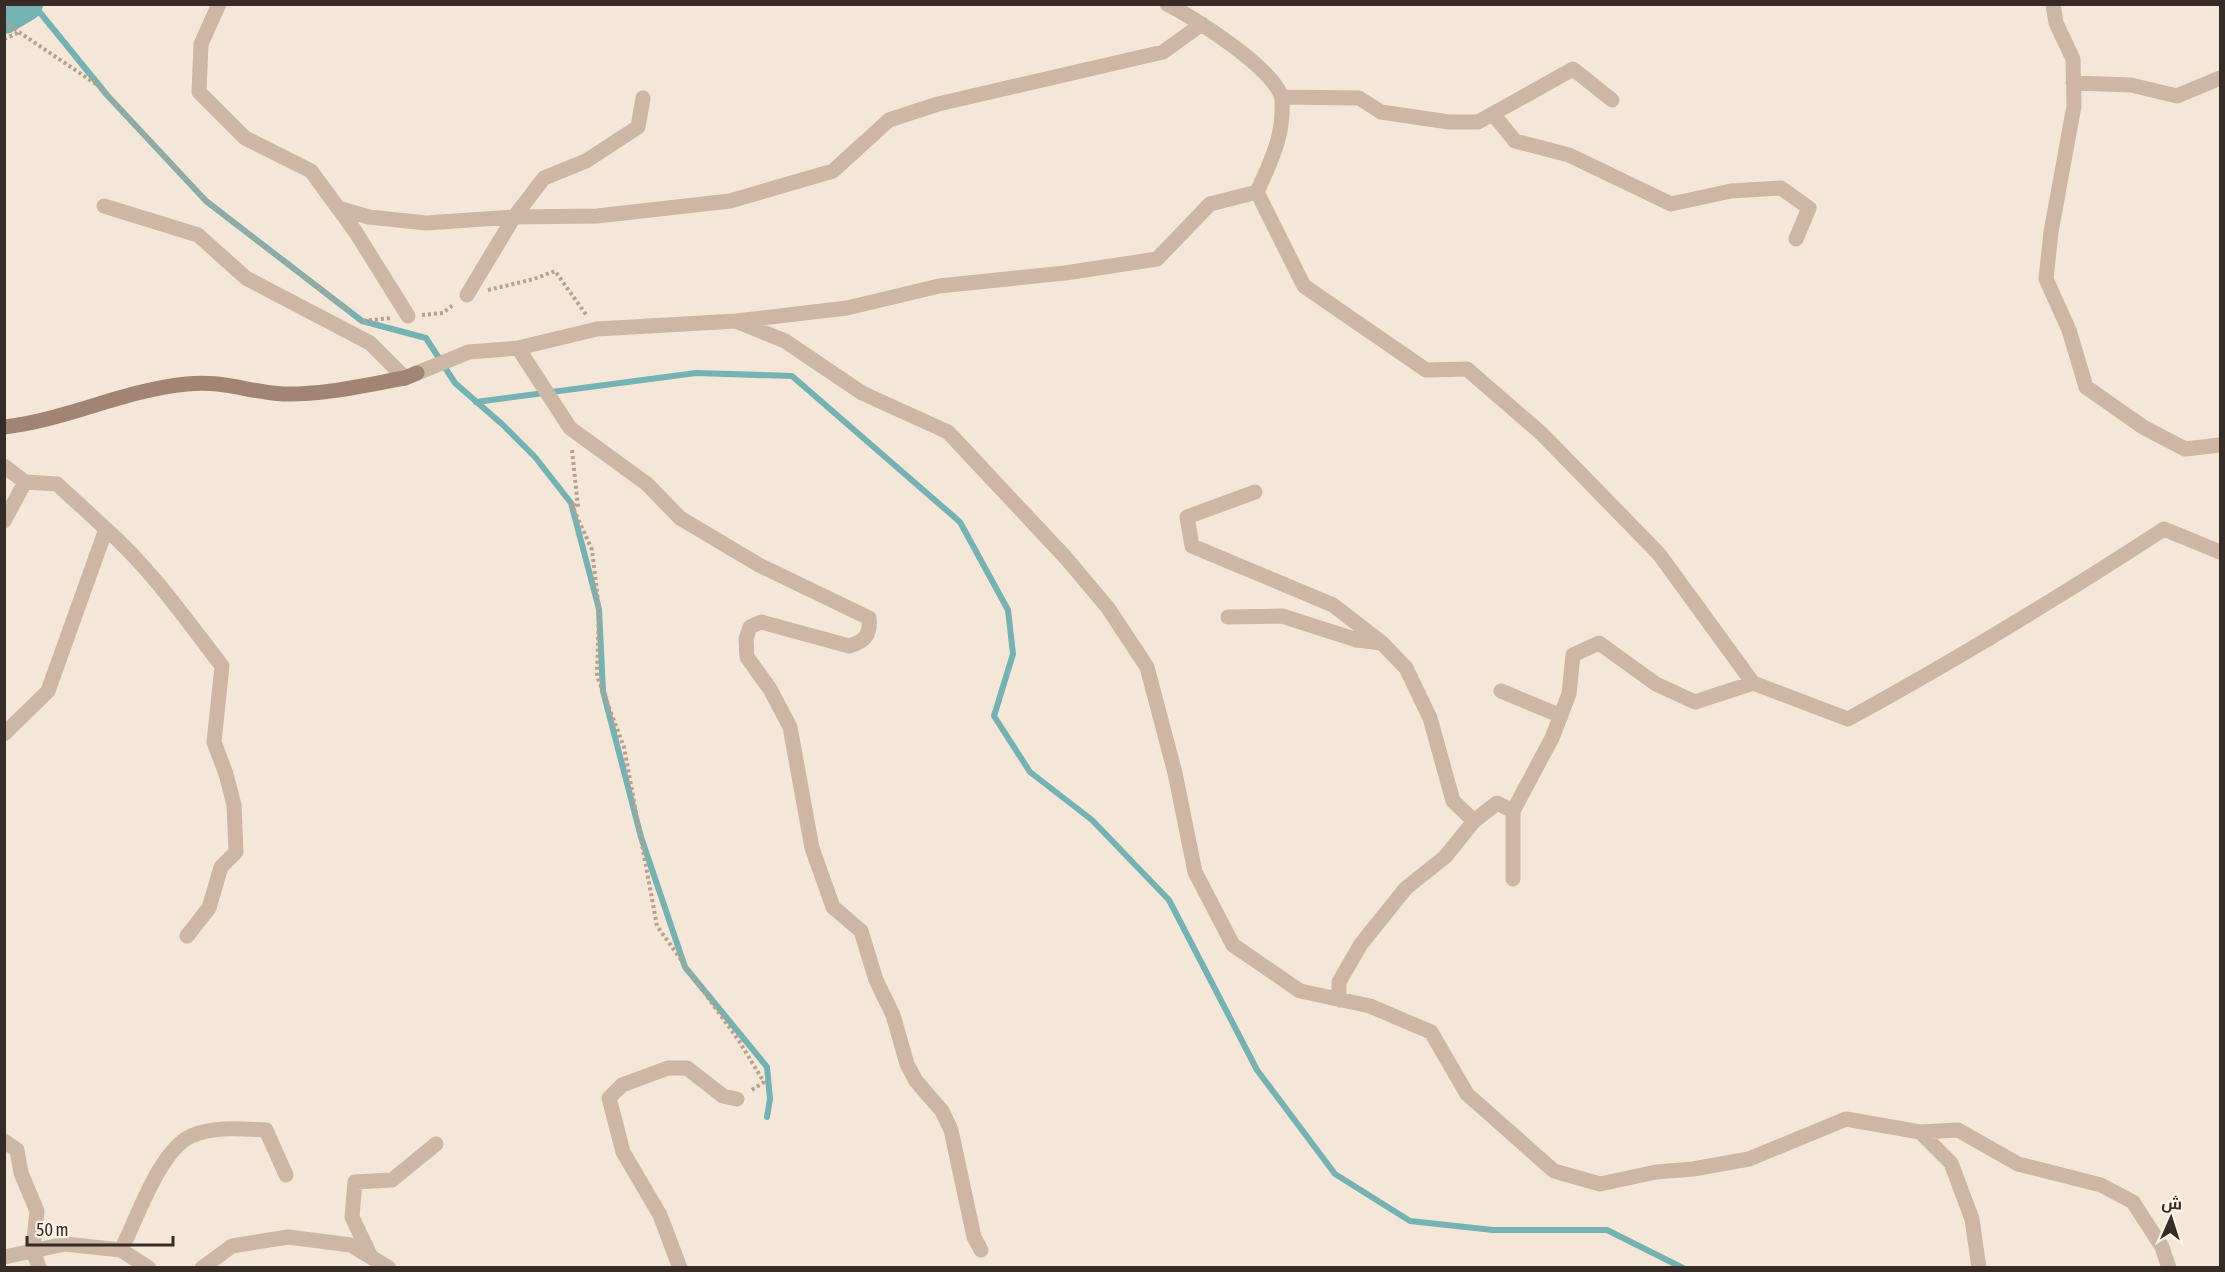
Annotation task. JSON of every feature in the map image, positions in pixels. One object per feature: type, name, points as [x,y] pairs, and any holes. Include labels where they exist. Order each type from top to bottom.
[{"type":"street","points":[[219,4],[201,44],[199,92],[245,138],[311,171],[338,208],[408,316]]},
{"type":"street","points":[[1167,4],[1203,24],[1260,68],[1282,98],[1279,142],[1257,192]]},
{"type":"street","points":[[2053,4],[2056,23],[2073,59],[2074,106],[2051,232],[2046,279],[2069,330],[2086,387],[2143,427],[2185,448],[2220,445]]},
{"type":"street","points":[[338,208],[369,218],[426,223],[514,217],[597,216],[730,201],[833,171],[889,120],[938,104],[1162,52],[1203,24]]},
{"type":"street","points":[[1282,98],[1359,98],[1381,112],[1449,122],[1478,122],[1573,69],[1612,100]]},
{"type":"street","points":[[2073,83],[2131,84],[2176,96],[2220,78]]},
{"type":"street","points":[[467,295],[514,217],[544,178],[586,161],[638,127],[643,98]]},
{"type":"street","points":[[1493,114],[1515,141],[1569,155],[1671,204],[1731,191],[1781,188],[1809,208],[1796,239]]},
{"type":"street","points":[[4,427],[134,392],[188,384],[219,382],[282,394],[327,392],[411,375],[469,352],[518,348],[597,329],[736,321],[847,308],[939,286],[1065,273],[1157,259],[1210,204],[1257,192]]},
{"type":"street","points":[[1257,192],[1304,285],[1426,370],[1467,369],[1542,434],[1659,554],[1753,683],[1848,719],[1929,675],[2044,607],[2164,529],[2220,552]]},
{"type":"street","points":[[104,207],[198,235],[246,278],[370,343],[411,375]]},
{"type":"street","points":[[736,321],[785,341],[862,393],[948,432],[1066,558],[1108,608],[1147,667],[1170,753],[1195,872],[1233,945],[1300,991],[1370,1006],[1431,1032],[1467,1094],[1554,1171],[1600,1184],[1749,1159],[1846,1119],[1920,1132],[1958,1130],[2018,1164],[2101,1185],[2133,1202],[2162,1247],[2169,1268]]},
{"type":"street","points":[[518,348],[570,428],[647,484],[680,518],[759,565],[869,618],[870,630],[862,642],[849,646],[761,622],[750,627],[746,639],[747,657],[770,689],[790,727],[812,848],[832,907],[861,932],[876,980],[893,1015],[907,1064],[916,1081],[942,1111],[951,1130],[974,1237],[981,1250]]},
{"type":"street","points":[[4,466],[25,482],[57,484],[134,554],[222,666],[214,742],[234,805],[236,852],[221,867],[209,908],[187,936]]},
{"type":"street","points":[[4,522],[25,482]]},
{"type":"street","points":[[1255,492],[1187,517],[1192,546],[1333,605],[1382,643],[1406,668],[1430,718],[1453,801],[1474,821]]},
{"type":"street","points":[[4,734],[48,691],[106,529]]},
{"type":"street","points":[[1228,617],[1282,616],[1357,640],[1382,643]]},
{"type":"street","points":[[1513,879],[1512,811],[1552,738],[1561,716],[1569,694],[1573,655],[1599,643],[1656,684],[1695,702],[1753,683]]},
{"type":"street","points":[[1501,691],[1561,716]]},
{"type":"street","points":[[1339,1000],[1339,982],[1361,944],[1406,888],[1445,856],[1474,821],[1497,803],[1512,811]]},
{"type":"street","points":[[680,1268],[660,1215],[623,1152],[609,1098],[622,1086],[668,1068],[687,1068],[723,1096],[737,1099]]},
{"type":"street","points":[[121,1250],[140,1214],[152,1178],[175,1150],[190,1137],[224,1129],[266,1130],[286,1175]]},
{"type":"street","points":[[1920,1132],[1951,1163],[1972,1219],[1979,1268]]},
{"type":"street","points":[[4,1141],[17,1150],[21,1173],[37,1211],[33,1249],[39,1268]]},
{"type":"street","points":[[371,1257],[352,1217],[355,1182],[392,1180],[436,1144]]},
{"type":"street","points":[[202,1268],[232,1246],[288,1237],[351,1245],[389,1268]]},
{"type":"street","points":[[4,1257],[64,1244],[121,1250],[149,1268]]},
{"type":"path","points":[[4,22],[99,86],[206,201],[352,314]]},
{"type":"path","points":[[4,39],[20,32]]},
{"type":"path","points":[[362,321],[443,313],[467,295],[534,279],[555,271],[597,329]]},
{"type":"path","points":[[570,428],[578,507],[571,503],[592,550],[599,609],[597,676],[624,747],[657,926],[739,1041],[764,1082],[737,1099]]},
{"type":"waterway","points":[[4,17],[26,4]]},
{"type":"waterway","points":[[33,4],[107,95],[206,201],[362,321],[426,338],[455,383],[535,457],[571,503],[599,609],[603,691],[641,837],[685,967],[767,1067],[770,1099],[767,1117]]},
{"type":"waterway","points":[[476,402],[696,373],[792,376],[960,522],[1008,610],[1013,654],[994,716],[1030,772],[1092,820],[1169,900],[1257,1070],[1335,1174],[1410,1221],[1493,1230],[1607,1230],[1683,1268]]}]
